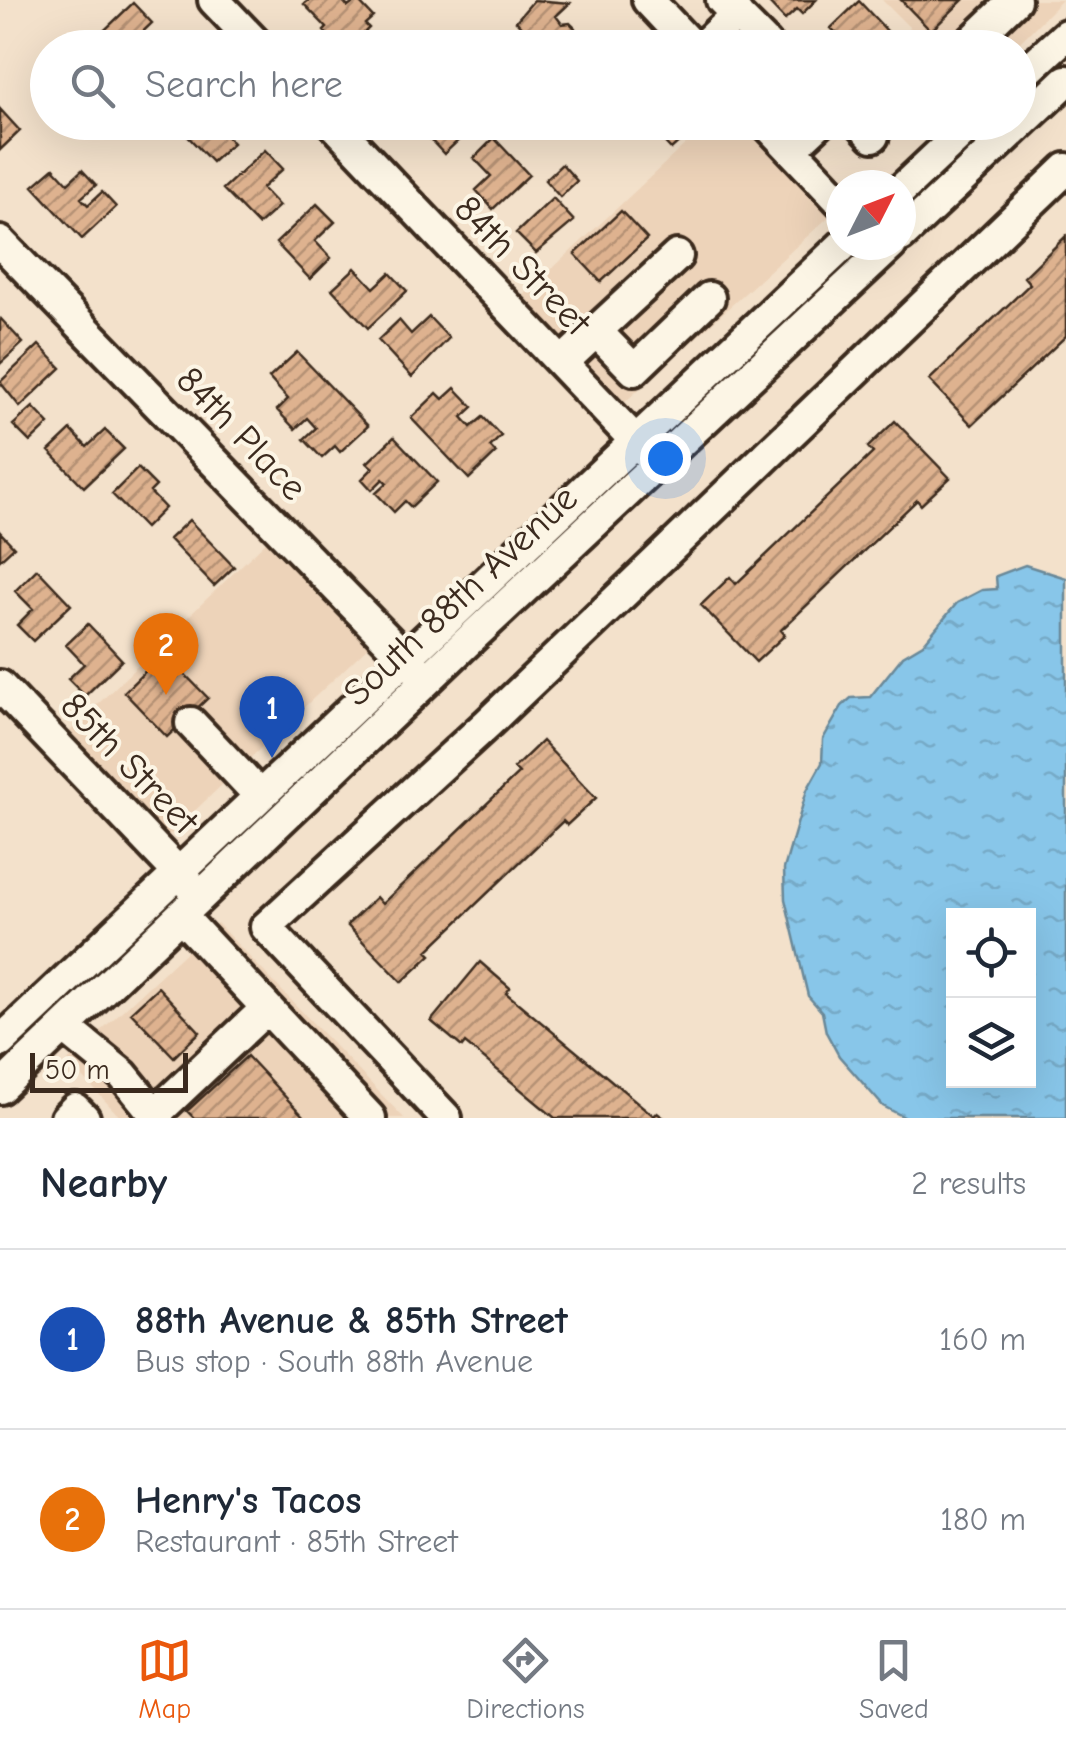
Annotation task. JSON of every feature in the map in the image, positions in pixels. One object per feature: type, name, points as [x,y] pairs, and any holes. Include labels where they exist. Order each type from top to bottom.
[{"type":"street","points":[[214,0],[243,30]]},
{"type":"street","points":[[648,0],[679,30]]},
{"type":"street","points":[[984,30],[1015,0]]},
{"type":"street","points":[[711,30],[729,7],[752,30]]},
{"type":"street","points":[[1036,62],[1066,34]]},
{"type":"street","name":"South 88th Avenue","points":[[1036,109],[1066,81]]},
{"type":"street","name":"84th Street","points":[[349,140],[657,464]]},
{"type":"street","points":[[782,140],[826,186]]},
{"type":"street","points":[[790,149],[800,140]]},
{"type":"street","points":[[916,176],[954,140]]},
{"type":"street","name":"South 88th Avenue","points":[[916,220],[1002,140]]},
{"type":"street","points":[[446,1118],[266,926],[488,723],[1066,169]]},
{"type":"street","name":"84th Place","points":[[0,242],[427,681]]},
{"type":"street","points":[[562,363],[676,256]]},
{"type":"street","name":"South 88th Avenue","points":[[0,1042],[827,260]]},
{"type":"street","name":"South 88th Avenue","points":[[0,1088],[873,260]]},
{"type":"street","points":[[596,331],[634,370],[709,298]]},
{"type":"street","name":"85th Street","points":[[0,686],[179,872],[191,906],[267,1008],[370,1118]]},
{"type":"street","points":[[191,723],[260,796]]},
{"type":"street","points":[[64,1027],[123,1075],[158,1115],[267,1008]]},
{"type":"shaded area","points":[[882,0],[1062,0],[1032,30],[912,30]]},
{"type":"shaded area","points":[[690,140],[766,140],[826,205],[826,219],[625,402],[522,297]]},
{"type":"shaded area","points":[[272,536],[372,643],[168,836],[68,733]]},
{"type":"shaded area","points":[[217,923],[404,1118],[121,1118],[68,1061]]},
{"type":"water","points":[[1025,565],[1066,578],[1066,1118],[906,1118],[883,1106],[839,1056],[826,1032],[822,1012],[808,996],[785,899],[784,869],[807,790],[822,763],[823,739],[842,706],[851,698],[870,697],[903,656],[923,644],[957,603],[982,590],[997,589],[996,576]]},
{"type":"building","points":[[309,0],[342,0],[348,7],[357,0],[373,17],[365,24],[367,30],[325,30],[304,4]]},
{"type":"building","points":[[534,0],[570,3],[556,16],[575,30],[524,30],[516,21]]},
{"type":"building","points":[[816,0],[802,14],[797,9],[785,20],[767,1]]},
{"type":"building","points":[[901,0],[963,0],[932,30]]},
{"type":"building","points":[[859,1],[886,30],[833,30]]},
{"type":"building","points":[[133,3],[152,23],[145,30],[105,30]]},
{"type":"building","points":[[0,109],[20,131],[0,150]]},
{"type":"building","points":[[191,140],[230,140],[233,143],[212,162]]},
{"type":"building","points":[[431,140],[459,140],[444,154]]},
{"type":"building","points":[[496,140],[529,175],[493,209],[476,190],[491,176],[474,158]]},
{"type":"building","points":[[663,140],[681,140],[671,149]]},
{"type":"building","points":[[265,150],[283,169],[262,188],[279,206],[258,225],[223,189]]},
{"type":"building","points":[[562,164],[577,181],[560,197],[545,180]]},
{"type":"building","points":[[54,168],[68,183],[82,170],[96,185],[81,198],[88,205],[102,192],[116,207],[82,239],[33,186]]},
{"type":"building","points":[[553,198],[574,221],[536,253],[516,233]]},
{"type":"building","points":[[317,204],[335,222],[315,241],[331,258],[310,279],[276,243]]},
{"type":"building","points":[[621,211],[647,239],[601,282],[575,254]]},
{"type":"building","points":[[1066,236],[1066,336],[972,425],[929,380],[1030,284],[1024,277]]},
{"type":"building","points":[[355,268],[374,288],[390,273],[407,291],[368,328],[332,289]]},
{"type":"building","points":[[429,317],[449,338],[412,377],[378,340],[399,320],[411,334]]},
{"type":"building","points":[[0,321],[23,343],[0,364]]},
{"type":"building","points":[[39,345],[61,368],[20,407],[0,382]]},
{"type":"building","points":[[297,352],[368,426],[340,452],[335,446],[322,458],[304,439],[316,428],[307,418],[295,429],[277,410],[288,399],[269,378]]},
{"type":"building","points":[[455,388],[473,407],[462,417],[471,427],[483,417],[501,436],[490,447],[496,453],[469,479],[411,418],[437,393],[443,399]]},
{"type":"building","points":[[33,407],[49,424],[30,442],[13,425]]},
{"type":"building","points":[[895,421],[950,478],[921,505],[917,500],[781,630],[785,635],[756,662],[701,605],[730,577],[736,584],[873,453],[868,447]]},
{"type":"building","points":[[71,430],[87,447],[105,430],[124,449],[84,487],[49,451]]},
{"type":"building","points":[[394,437],[437,482],[411,507],[405,501],[394,512],[376,493],[387,483],[383,479],[372,490],[362,479],[373,468],[367,463]]},
{"type":"building","points":[[138,468],[156,486],[150,492],[165,508],[145,528],[112,494]]},
{"type":"building","points":[[189,520],[234,567],[214,586],[169,539]]},
{"type":"building","points":[[0,532],[14,547],[0,560]]},
{"type":"building","points":[[37,569],[71,605],[33,641],[17,625],[33,609],[15,591]]},
{"type":"building","points":[[88,624],[122,660],[85,696],[68,679],[84,664],[66,645]]},
{"type":"building","points":[[164,653],[208,698],[167,737],[124,692]]},
{"type":"building","points":[[542,741],[596,798],[567,825],[563,821],[427,951],[431,955],[402,982],[347,925],[376,897],[382,904],[519,773],[514,768]]},
{"type":"building","points":[[480,962],[510,988],[506,993],[654,1116],[657,1113],[664,1118],[555,1118],[465,1043],[462,1047],[431,1021]]},
{"type":"building","points":[[158,987],[200,1032],[174,1057],[131,1012]]},
{"type":"building","points":[[247,1056],[305,1118],[194,1118],[187,1111]]},
{"type":"place","name":"Henry's Tacos","points":[[166,695]]},
{"type":"place","name":"88th Avenue & 85th Street","points":[[272,758]]}]
